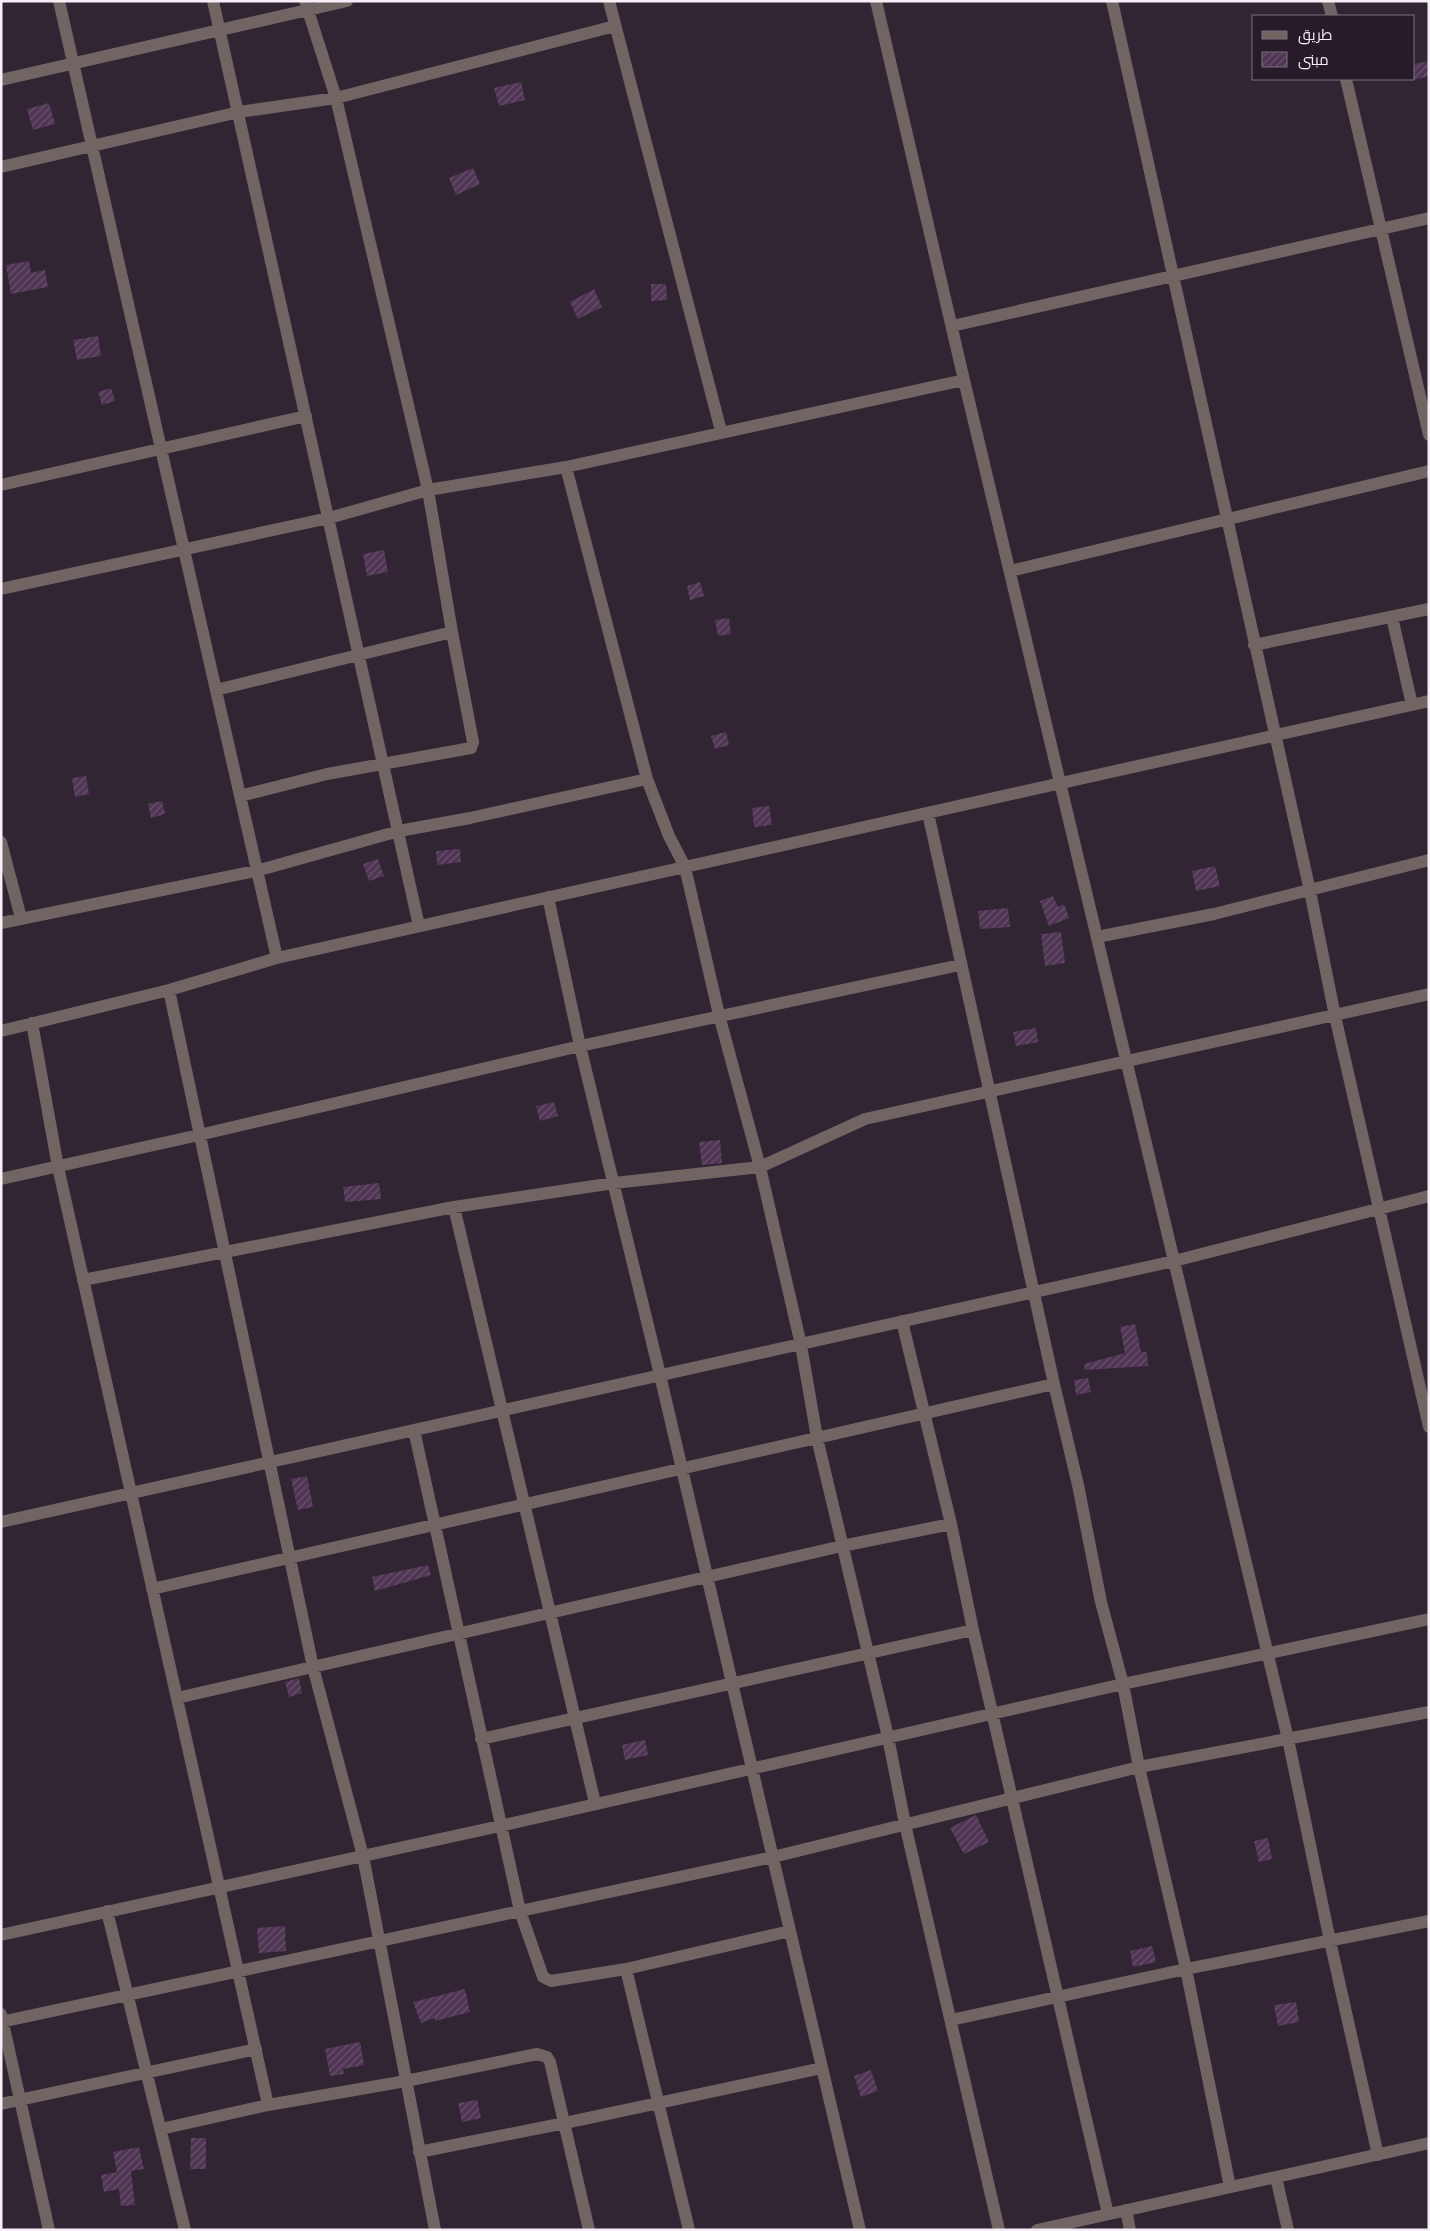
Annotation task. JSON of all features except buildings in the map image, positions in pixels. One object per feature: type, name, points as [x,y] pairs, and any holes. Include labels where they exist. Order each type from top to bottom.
[{"type":"street","points":[[59,1],[277,958]]},
{"type":"street","points":[[213,1],[419,926]]},
{"type":"street","points":[[1,80],[221,31],[306,6],[347,1]]},
{"type":"street","points":[[609,1],[721,431]]},
{"type":"street","points":[[876,1],[964,380],[1288,1738],[1330,1941],[1378,2154]]},
{"type":"street","points":[[1112,1],[1310,891],[1336,1016],[1429,1427]]},
{"type":"street","points":[[1328,1],[1332,15]]},
{"type":"street","points":[[240,796],[327,774],[471,748],[474,736],[452,632],[428,490],[336,98],[306,6]]},
{"type":"street","points":[[1,167],[239,112],[336,98],[614,26]]},
{"type":"street","points":[[1346,80],[1429,435]]},
{"type":"street","points":[[952,326],[1429,218]]},
{"type":"street","points":[[1,589],[329,518],[428,490],[566,467],[721,431],[964,380]]},
{"type":"street","points":[[1,485],[306,416]]},
{"type":"street","points":[[566,467],[647,779],[669,836],[685,867],[719,1015],[760,1167],[801,1345],[817,1438],[866,1654],[888,1737],[905,1824],[999,2230]]},
{"type":"street","points":[[1010,571],[1429,471]]},
{"type":"street","points":[[1254,645],[1429,609]]},
{"type":"street","points":[[1392,617],[1412,705]]},
{"type":"street","points":[[216,690],[452,632]]},
{"type":"street","points":[[1,1031],[169,990],[277,958],[1429,701]]},
{"type":"street","points":[[1,923],[256,871],[399,831],[470,818],[647,779]]},
{"type":"street","points":[[928,813],[960,965],[1078,1486],[1101,1602],[1123,1684],[1139,1767],[1186,1969],[1230,2187]]},
{"type":"street","points":[[1,842],[20,918]]},
{"type":"street","points":[[1097,938],[1310,891],[1429,860]]},
{"type":"street","points":[[548,898],[580,1046],[660,1375],[860,2230]]},
{"type":"street","points":[[1,1179],[199,1136],[580,1046],[960,965]]},
{"type":"street","points":[[169,990],[313,1667],[363,1856],[435,2230]]},
{"type":"street","points":[[84,1280],[226,1254],[454,1208],[614,1183],[760,1167],[865,1119],[1429,994]]},
{"type":"street","points":[[32,1023],[58,1167],[268,2105]]},
{"type":"street","points":[[1,1522],[1174,1261],[1429,1196]]},
{"type":"street","points":[[454,1208],[595,1804]]},
{"type":"street","points":[[902,1321],[951,1524],[973,1630],[1108,2214]]},
{"type":"street","points":[[152,1589],[1054,1384]]},
{"type":"street","points":[[414,1430],[500,1826],[520,1911],[541,1975],[551,1981],[626,1969],[790,1931]]},
{"type":"street","points":[[177,1698],[842,1546],[951,1524]]},
{"type":"street","points":[[1,1935],[500,1826],[888,1737],[994,1715],[1123,1684],[1267,1655],[1429,1619]]},
{"type":"street","points":[[480,1739],[973,1630]]},
{"type":"street","points":[[49,2230],[2,2020],[127,1996],[773,1857],[1139,1767],[1429,1712]]},
{"type":"street","points":[[107,1911],[185,2230]]},
{"type":"street","points":[[951,2020],[1186,1969],[1429,1921]]},
{"type":"street","points":[[626,1969],[656,2102],[689,2230]]},
{"type":"street","points":[[1,2104],[256,2049]]},
{"type":"street","points":[[161,2129],[268,2105],[406,2081],[532,2054],[543,2055],[550,2062],[589,2230]]},
{"type":"street","points":[[419,2152],[565,2124],[656,2102],[822,2068]]},
{"type":"street","points":[[1037,2230],[1429,2143]]},
{"type":"street","points":[[1276,2177],[1288,2230]]},
{"type":"street","points":[[1126,2210],[1130,2230]]}]
